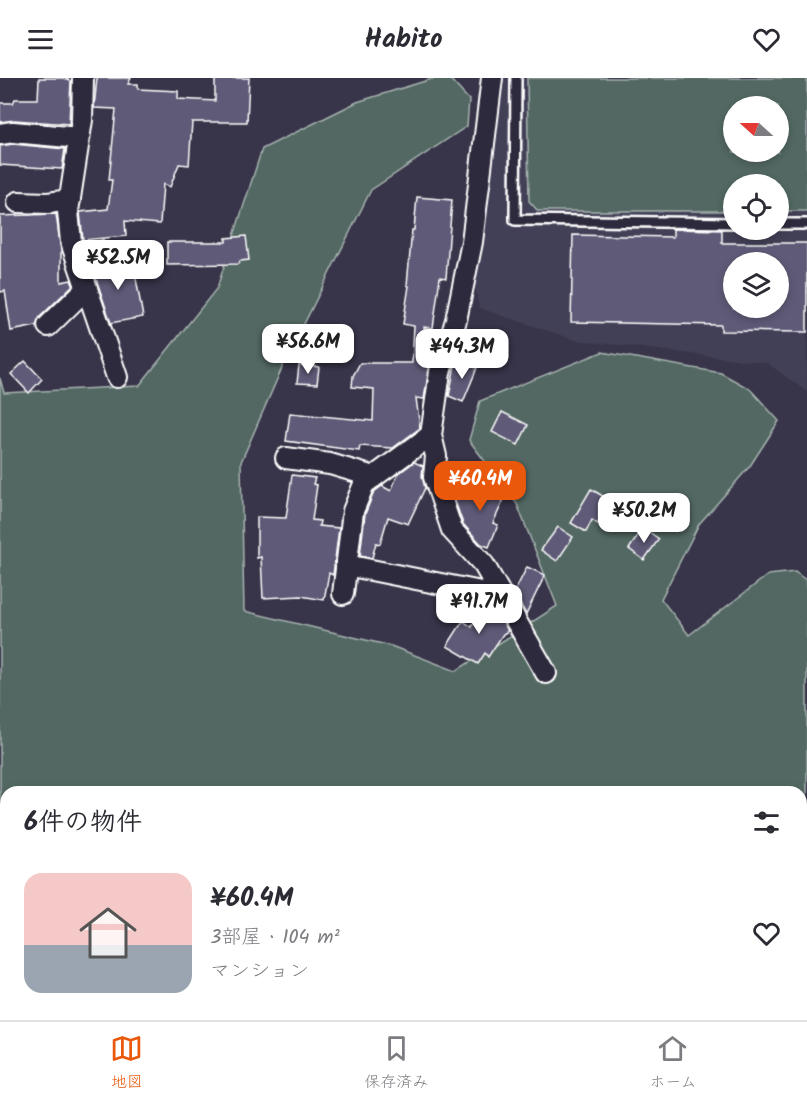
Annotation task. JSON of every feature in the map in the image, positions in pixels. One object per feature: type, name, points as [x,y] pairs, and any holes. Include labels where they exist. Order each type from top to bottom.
[{"type":"street","points":[[83,78],[79,138],[68,211],[71,242],[117,377]]},
{"type":"street","points":[[492,78],[472,242],[456,320],[440,372],[431,435],[436,456],[434,477],[452,530],[484,565],[546,673]]},
{"type":"street","points":[[0,134],[14,132],[79,138]]},
{"type":"street","points":[[18,202],[48,203],[70,200]]},
{"type":"street","points":[[48,326],[87,288]]},
{"type":"street","points":[[343,594],[353,511],[364,484],[431,435]]},
{"type":"street","points":[[286,458],[330,464],[374,477]]},
{"type":"street","points":[[346,565],[501,596]]},
{"type":"lane","points":[[516,78],[515,220],[723,223]]},
{"type":"lane","points":[[789,224],[807,224]]},
{"type":"shaded area","points":[[498,78],[807,78],[807,392],[767,363],[575,340],[479,308],[472,269]]},
{"type":"green space","points":[[435,78],[449,78],[469,100],[467,126],[371,190],[282,368],[241,462],[244,611],[391,646],[456,671],[557,606],[517,504],[469,440],[480,401],[602,352],[721,373],[750,389],[779,421],[750,466],[699,524],[661,599],[689,635],[768,575],[795,572],[807,581],[807,786],[0,786],[0,378],[4,393],[139,386],[217,288],[262,149],[357,102]]},
{"type":"green space","points":[[527,78],[807,78],[807,211],[789,211],[789,174],[723,174],[723,211],[538,211],[529,201]]},
{"type":"building","points":[[39,78],[64,78],[71,81],[69,124],[14,120],[0,122],[0,103],[13,103],[15,99],[38,99]]},
{"type":"building","points":[[97,78],[131,78],[128,84],[138,84],[138,89],[178,91],[178,99],[215,101],[215,78],[249,78],[247,122],[192,122],[189,165],[179,164],[170,187],[163,184],[160,224],[125,221],[126,236],[83,240],[80,212],[108,209],[112,180],[109,180],[116,109],[94,108]]},
{"type":"building","points":[[13,144],[65,149],[62,169],[0,165],[0,146]]},
{"type":"building","points":[[417,197],[452,200],[446,278],[440,277],[433,328],[424,327],[430,363],[424,399],[416,398],[420,428],[393,448],[360,446],[359,451],[286,441],[290,413],[373,421],[374,389],[352,387],[353,376],[360,363],[412,363],[414,326],[403,324],[409,286],[407,285]]},
{"type":"building","points":[[56,214],[61,251],[61,282],[71,280],[73,285],[40,317],[36,326],[11,331],[5,291],[0,292],[0,216]]},
{"type":"building","points":[[673,229],[722,230],[722,243],[807,243],[807,332],[721,331],[721,325],[571,322],[573,235],[673,237]]},
{"type":"building","points":[[246,236],[249,260],[240,261],[238,264],[167,265],[167,242],[226,242],[226,238]]},
{"type":"building","points":[[103,240],[116,272],[120,272],[122,276],[135,273],[143,317],[111,323],[95,276],[102,275],[99,241]]},
{"type":"building","points":[[456,360],[477,368],[463,402],[449,396]]},
{"type":"building","points":[[25,361],[42,379],[29,393],[11,374]]},
{"type":"building","points":[[299,365],[319,367],[317,384],[297,383]]},
{"type":"building","points":[[502,412],[528,425],[518,445],[492,432]]},
{"type":"building","points":[[414,462],[423,466],[422,476],[425,488],[408,524],[388,517],[380,544],[376,543],[372,558],[360,556],[365,514],[374,492],[382,486],[391,491],[398,474]]},
{"type":"building","points":[[292,475],[315,478],[313,484],[317,485],[312,520],[320,521],[319,526],[339,528],[333,575],[329,573],[324,600],[301,596],[263,598],[261,557],[257,558],[257,517],[286,518]]},
{"type":"building","points":[[473,482],[505,497],[493,523],[498,525],[489,547],[481,544],[463,524],[455,501]]},
{"type":"building","points":[[591,489],[611,501],[598,524],[592,520],[586,532],[571,523]]},
{"type":"building","points":[[558,527],[573,537],[557,561],[541,550]]},
{"type":"building","points":[[643,528],[659,539],[644,560],[629,549]]},
{"type":"building","points":[[527,567],[545,575],[526,614],[514,593]]},
{"type":"building","points":[[480,605],[496,610],[508,631],[503,634],[488,657],[485,653],[478,664],[447,646],[463,621],[472,627]]}]
